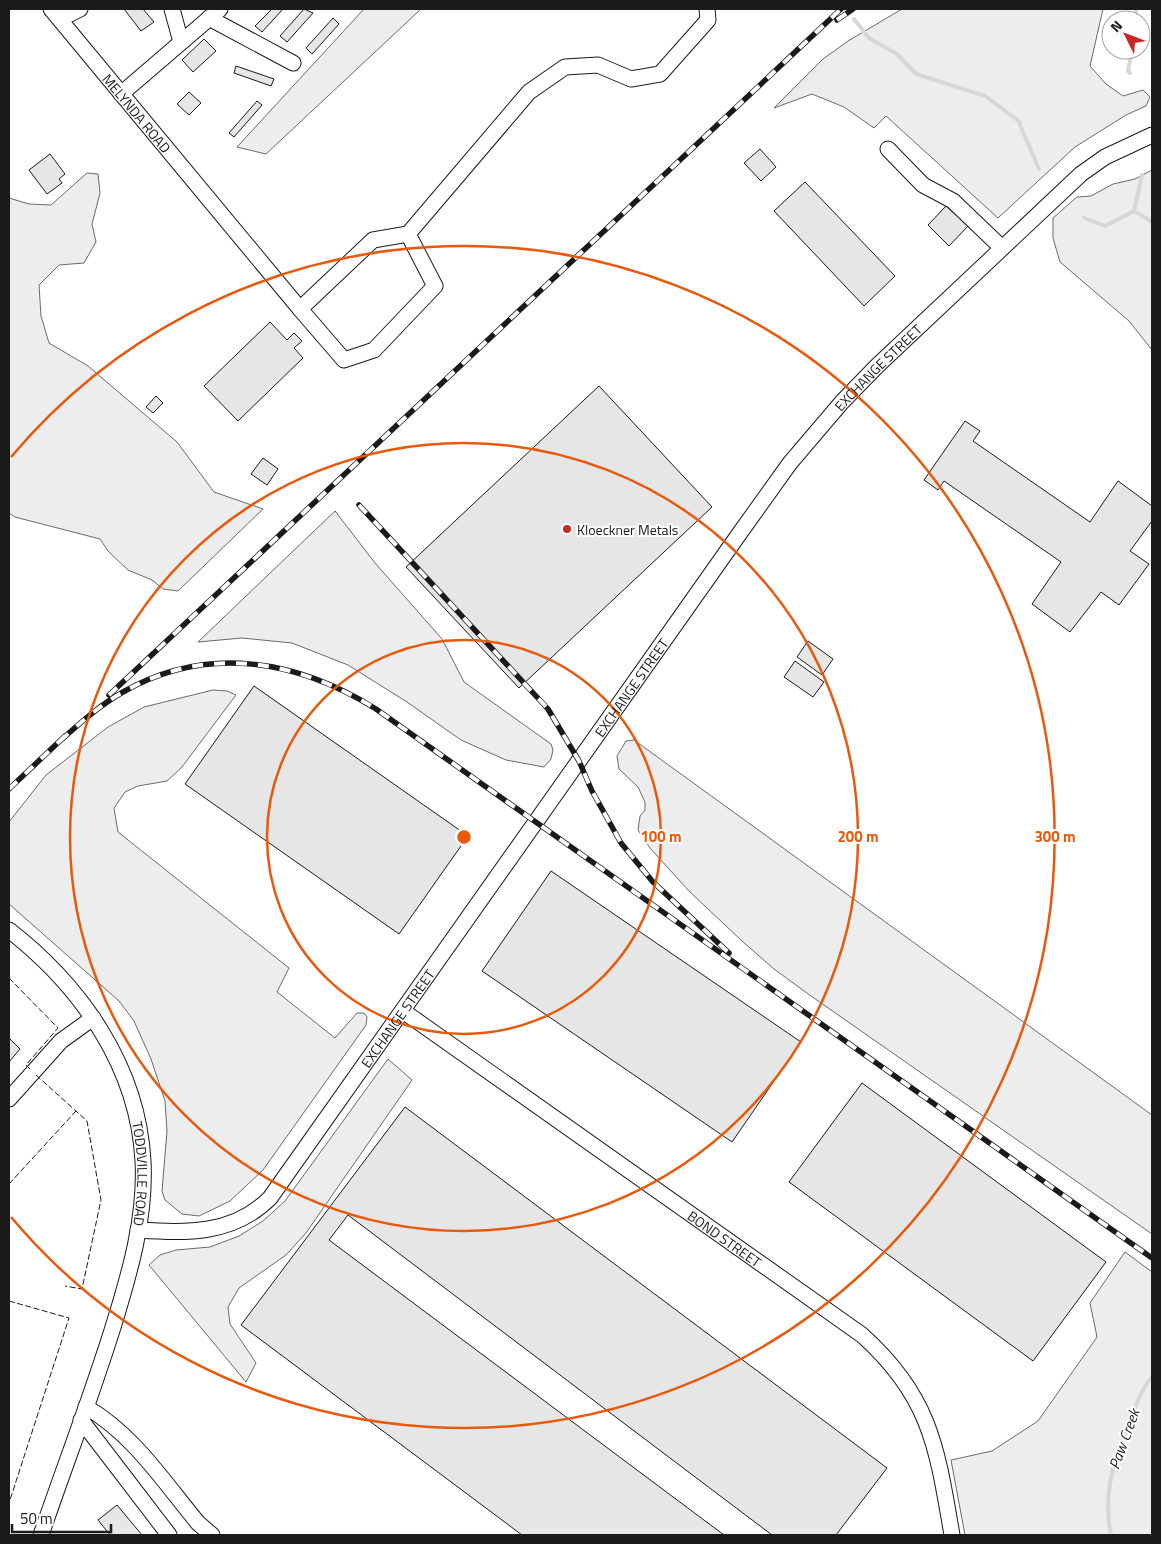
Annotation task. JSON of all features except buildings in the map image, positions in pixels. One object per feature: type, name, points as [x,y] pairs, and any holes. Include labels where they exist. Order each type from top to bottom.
[{"type":"street","points":[[56,14],[80,9]]},
{"type":"street","points":[[172,9],[182,42]]},
{"type":"street","points":[[300,309],[373,240],[408,234],[528,92],[564,67],[598,64],[631,79],[660,74],[708,20],[707,9]]},
{"type":"street","points":[[121,94],[215,13],[293,63]]},
{"type":"street","name":"MELYNDA ROAD","points":[[56,14],[222,216],[344,360],[374,350],[435,286],[408,234]]},
{"type":"street","name":"EXCHANGE STREET","points":[[138,1230],[188,1233],[209,1230],[240,1220],[264,1204],[403,1011],[790,463],[819,428],[877,366],[1081,174],[1105,157],[1152,135]]},
{"type":"street","points":[[888,148],[923,185],[953,201],[1002,248]]},
{"type":"street","name":"TODDVILLE ROAD","points":[[9,930],[65,983],[93,1018],[115,1055],[130,1087],[137,1113],[144,1176],[138,1230],[124,1292],[84,1414],[41,1535]]},
{"type":"street","name":"BOND STREET","points":[[403,1011],[862,1335],[883,1354],[910,1388],[930,1431],[938,1454],[952,1535]]},
{"type":"street","points":[[9,1099],[61,1041],[93,1018]]},
{"type":"street","points":[[84,1414],[169,1535]]},
{"type":"street","points":[[84,1414],[106,1418],[125,1436],[198,1523],[212,1535]]},
{"type":"shaded area","points":[[364,9],[421,9],[266,154],[237,147]]},
{"type":"shaded area","points":[[902,9],[1103,9],[1101,10],[1090,66],[1106,84],[1123,96],[1143,90],[1150,97],[1146,106],[1126,115],[1075,147],[998,218],[886,116],[874,128],[844,107],[812,94],[774,108],[823,59],[848,41]]},
{"type":"shaded area","points":[[1152,170],[1152,350],[1129,321],[1060,262],[1053,238],[1053,218],[1077,197],[1091,196],[1113,184],[1135,179]]},
{"type":"shaded area","points":[[87,173],[98,174],[100,193],[92,224],[96,242],[84,263],[59,265],[39,285],[41,316],[49,343],[88,366],[177,442],[214,492],[263,509],[178,591],[163,589],[152,580],[128,570],[108,551],[100,539],[15,517],[9,513],[9,198],[29,204],[51,205]]},
{"type":"shaded area","points":[[335,511],[375,563],[442,639],[464,682],[551,744],[553,750],[551,759],[544,767],[506,760],[461,740],[407,702],[348,665],[292,643],[242,638],[198,642]]},
{"type":"shaded area","points":[[213,690],[227,691],[236,695],[182,767],[167,781],[138,786],[125,792],[114,808],[118,832],[289,968],[277,992],[335,1038],[357,1013],[364,1013],[367,1017],[366,1025],[263,1170],[230,1201],[199,1216],[182,1214],[165,1200],[162,1191],[167,1131],[165,1101],[151,1059],[134,1021],[119,1001],[9,904],[9,822],[46,775],[108,727],[144,707]]},
{"type":"shaded area","points":[[634,740],[1152,1115],[1152,1234],[774,969],[689,891],[650,848],[638,830],[640,816],[645,810],[645,802],[638,787],[619,769],[617,756],[626,741]]},
{"type":"shaded area","points":[[388,1059],[412,1080],[306,1233],[286,1255],[239,1288],[228,1307],[230,1324],[256,1363],[246,1382],[149,1265],[160,1255],[176,1250],[210,1247],[239,1236],[263,1221],[285,1201]]},
{"type":"shaded area","points":[[1125,1252],[1152,1272],[1152,1535],[965,1535],[951,1460],[992,1451],[1038,1421],[1097,1337],[1090,1303]]},
{"type":"waterway","points":[[854,19],[869,38],[897,54],[916,74],[985,96],[1020,122],[1039,169]]},
{"type":"waterway","name":"Paw Creek","points":[[1130,60],[1128,71],[1130,73]]},
{"type":"waterway","name":"Paw Creek","points":[[1134,211],[1142,175]]},
{"type":"waterway","name":"Paw Creek","points":[[1134,211],[1152,222]]},
{"type":"waterway","points":[[1084,218],[1105,226],[1134,211]]},
{"type":"waterway","name":"Paw Creek","points":[[1111,1535],[1108,1504],[1115,1461],[1138,1401],[1145,1386],[1152,1377]]},
{"type":"railway","points":[[109,695],[841,9]]},
{"type":"railway","points":[[837,20],[853,9]]},
{"type":"railway","points":[[359,505],[548,709],[579,761],[592,791],[621,843],[653,882],[729,953]]},
{"type":"railway","points":[[60,741],[98,708],[123,692],[155,677],[187,668],[220,663],[252,664],[284,669],[346,692],[376,709],[1152,1258]]},
{"type":"railway","points":[[9,789],[65,736]]},
{"type":"fence","points":[[9,978],[58,1028],[26,1065],[31,1070]]},
{"type":"fence","points":[[36,1075],[87,1121],[101,1200],[82,1289],[65,1286]]},
{"type":"fence","points":[[9,1184],[76,1111]]},
{"type":"fence","points":[[9,1301],[69,1318],[9,1503]]},
{"type":"place","name":"Kloeckner Metals","points":[[567,529]]}]
